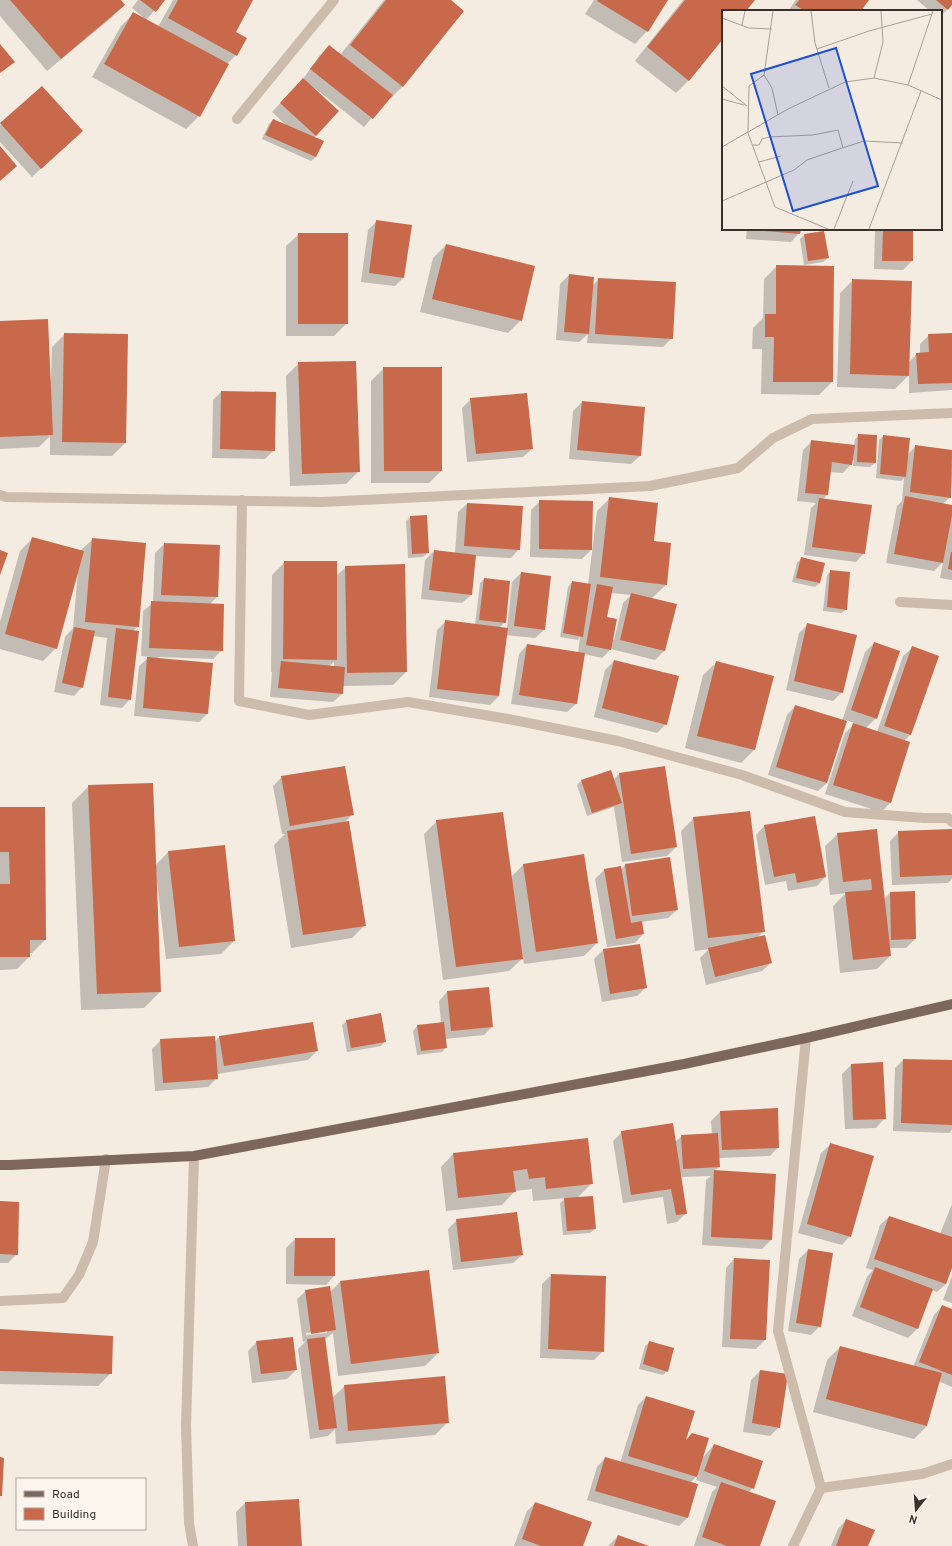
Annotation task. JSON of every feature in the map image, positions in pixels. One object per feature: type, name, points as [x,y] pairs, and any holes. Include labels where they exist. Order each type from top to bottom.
[{"type":"main road","points":[[0,1165],[10,1166],[106,1159],[194,1156],[676,1066],[952,1004]]},
{"type":"street","points":[[237,120],[334,0]]},
{"type":"street","points":[[0,495],[6,497],[322,502],[650,486],[738,468],[773,438],[812,419],[952,413]]},
{"type":"street","points":[[242,500],[239,700],[309,715],[408,702],[485,715],[618,742],[742,774],[845,812],[924,818],[948,818],[952,822]]},
{"type":"street","points":[[900,602],[952,605]]},
{"type":"street","points":[[793,1546],[821,1488],[778,1331],[806,1038]]},
{"type":"street","points":[[193,1546],[189,1523],[186,1426],[194,1156]]},
{"type":"street","points":[[0,1301],[63,1298],[79,1275],[93,1242],[106,1159]]},
{"type":"street","points":[[821,1488],[922,1474],[952,1464]]},
{"type":"building","points":[[10,0],[121,0],[125,5],[61,59]]},
{"type":"building","points":[[140,0],[165,0],[156,12]]},
{"type":"building","points":[[178,0],[253,0],[236,32],[247,38],[237,56],[168,18]]},
{"type":"building","points":[[386,0],[451,0],[464,11],[403,87],[350,45]]},
{"type":"building","points":[[668,0],[648,32],[597,1]]},
{"type":"building","points":[[685,0],[755,0],[747,10],[722,10],[722,40],[689,81],[647,47]]},
{"type":"building","points":[[799,0],[869,0],[862,10],[803,10],[795,5]]},
{"type":"building","points":[[936,0],[952,0],[952,5],[948,10]]},
{"type":"building","points":[[133,12],[229,64],[200,117],[104,64]]},
{"type":"building","points":[[0,44],[15,62],[0,73]]},
{"type":"building","points":[[329,45],[393,95],[373,119],[310,69]]},
{"type":"building","points":[[303,78],[339,111],[316,136],[280,103]]},
{"type":"building","points":[[42,86],[83,131],[41,169],[0,123]]},
{"type":"building","points":[[273,119],[324,141],[316,157],[265,135]]},
{"type":"building","points":[[0,146],[17,166],[0,181]]},
{"type":"building","points":[[376,220],[412,225],[404,278],[369,273]]},
{"type":"building","points":[[754,230],[801,230],[800,234]]},
{"type":"building","points":[[883,230],[913,230],[913,261],[882,261]]},
{"type":"building","points":[[824,231],[829,258],[808,261],[804,234]]},
{"type":"building","points":[[298,233],[348,233],[348,324],[298,324]]},
{"type":"building","points":[[446,244],[535,266],[522,321],[432,299]]},
{"type":"building","points":[[776,265],[834,266],[833,382],[773,382],[774,337],[765,337],[765,314],[776,314]]},
{"type":"building","points":[[569,274],[594,277],[589,334],[564,332]]},
{"type":"building","points":[[598,278],[676,282],[673,339],[595,334]]},
{"type":"building","points":[[852,279],[912,281],[909,376],[850,374]]},
{"type":"building","points":[[48,319],[53,435],[0,437],[0,321]]},
{"type":"building","points":[[64,333],[128,334],[126,443],[62,442]]},
{"type":"building","points":[[952,333],[952,383],[918,384],[916,353],[929,352],[928,334]]},
{"type":"building","points":[[356,361],[360,472],[302,474],[298,362]]},
{"type":"building","points":[[383,367],[442,367],[442,471],[384,471]]},
{"type":"building","points":[[221,391],[276,392],[275,451],[220,449]]},
{"type":"building","points":[[527,393],[533,449],[476,454],[470,398]]},
{"type":"building","points":[[582,401],[645,407],[641,456],[577,450]]},
{"type":"building","points":[[858,434],[877,435],[876,463],[857,462]]},
{"type":"building","points":[[883,435],[910,438],[906,477],[880,474]]},
{"type":"building","points":[[811,440],[855,445],[852,465],[832,462],[828,495],[805,493]]},
{"type":"building","points":[[915,445],[952,450],[951,498],[910,492]]},
{"type":"building","points":[[905,496],[952,505],[952,515],[943,563],[894,554]]},
{"type":"building","points":[[609,497],[658,503],[654,541],[671,543],[667,585],[600,577]]},
{"type":"building","points":[[819,498],[872,505],[865,554],[812,547]]},
{"type":"building","points":[[539,500],[593,501],[592,550],[539,549]]},
{"type":"building","points":[[467,503],[523,506],[520,550],[464,546]]},
{"type":"building","points":[[427,515],[429,553],[412,554],[410,516]]},
{"type":"building","points":[[32,537],[84,551],[57,649],[5,634]]},
{"type":"building","points":[[92,538],[146,543],[139,627],[85,622]]},
{"type":"building","points":[[164,543],[220,545],[218,597],[161,595]]},
{"type":"building","points":[[0,550],[8,553],[0,575]]},
{"type":"building","points":[[434,550],[476,555],[472,595],[429,590]]},
{"type":"building","points":[[952,552],[952,570],[948,569]]},
{"type":"building","points":[[801,557],[825,563],[820,583],[796,578]]},
{"type":"building","points":[[284,561],[337,561],[337,660],[283,659]]},
{"type":"building","points":[[405,564],[407,672],[347,673],[345,566]]},
{"type":"building","points":[[830,570],[850,572],[847,610],[827,607]]},
{"type":"building","points":[[521,572],[551,576],[545,630],[514,626]]},
{"type":"building","points":[[484,578],[510,581],[506,623],[479,620]]},
{"type":"building","points":[[572,581],[591,584],[583,637],[563,633]]},
{"type":"building","points":[[597,584],[613,587],[607,617],[617,619],[611,650],[586,645]]},
{"type":"building","points":[[631,593],[677,604],[665,651],[620,640]]},
{"type":"building","points":[[151,601],[224,604],[223,651],[149,648]]},
{"type":"building","points":[[445,620],[508,628],[499,696],[437,689]]},
{"type":"building","points":[[807,623],[857,635],[843,693],[794,681]]},
{"type":"building","points":[[74,627],[95,631],[83,688],[62,683]]},
{"type":"building","points":[[116,628],[139,631],[131,700],[108,697]]},
{"type":"building","points":[[874,642],[900,651],[877,719],[851,710]]},
{"type":"building","points":[[527,644],[585,653],[577,704],[519,695]]},
{"type":"building","points":[[912,646],[939,656],[911,735],[884,726]]},
{"type":"building","points":[[147,657],[213,663],[208,714],[143,708]]},
{"type":"building","points":[[614,660],[679,676],[667,725],[602,708]]},
{"type":"building","points":[[281,661],[345,667],[343,694],[278,688]]},
{"type":"building","points":[[716,661],[774,676],[755,750],[697,736]]},
{"type":"building","points":[[795,705],[847,721],[827,783],[776,767]]},
{"type":"building","points":[[853,723],[910,742],[891,803],[833,785]]},
{"type":"building","points":[[345,766],[354,815],[290,826],[281,776]]},
{"type":"building","points":[[665,766],[677,847],[631,854],[619,773]]},
{"type":"building","points":[[611,770],[622,803],[592,813],[581,780]]},
{"type":"building","points":[[153,783],[161,992],[97,994],[88,785]]},
{"type":"building","points":[[0,807],[45,807],[46,940],[30,940],[30,957],[0,957],[0,884],[10,884],[9,852],[0,852]]},
{"type":"building","points":[[750,811],[765,932],[708,938],[693,817]]},
{"type":"building","points":[[503,812],[523,959],[456,967],[436,820]]},
{"type":"building","points":[[815,816],[826,877],[797,883],[795,873],[774,877],[764,825]]},
{"type":"building","points":[[349,821],[366,926],[303,935],[287,831]]},
{"type":"building","points":[[877,829],[891,956],[853,960],[845,892],[872,890],[871,879],[843,882],[837,833]]},
{"type":"building","points":[[952,829],[952,875],[900,877],[898,831]]},
{"type":"building","points":[[225,845],[235,941],[179,947],[168,851]]},
{"type":"building","points":[[584,854],[598,943],[536,952],[523,864]]},
{"type":"building","points":[[670,857],[678,910],[632,916],[625,864]]},
{"type":"building","points":[[621,866],[631,923],[642,921],[644,934],[616,939],[604,869]]},
{"type":"building","points":[[915,891],[916,939],[891,940],[890,892]]},
{"type":"building","points":[[765,935],[772,963],[715,977],[708,948]]},
{"type":"building","points":[[640,944],[647,988],[610,994],[603,949]]},
{"type":"building","points":[[489,987],[493,1027],[451,1031],[447,991]]},
{"type":"building","points":[[381,1013],[386,1042],[351,1048],[346,1020]]},
{"type":"building","points":[[313,1022],[318,1051],[224,1066],[219,1036]]},
{"type":"building","points":[[444,1022],[447,1048],[421,1051],[417,1025]]},
{"type":"building","points":[[215,1036],[218,1079],[163,1083],[160,1039]]},
{"type":"building","points":[[903,1059],[952,1060],[952,1125],[901,1123]]},
{"type":"building","points":[[883,1062],[886,1119],[853,1120],[851,1064]]},
{"type":"building","points":[[778,1108],[779,1148],[722,1150],[720,1111]]},
{"type":"building","points":[[673,1123],[687,1214],[676,1215],[671,1189],[631,1195],[621,1131]]},
{"type":"building","points":[[718,1133],[720,1167],[683,1169],[681,1135]]},
{"type":"building","points":[[588,1138],[593,1184],[546,1189],[545,1177],[529,1179],[527,1169],[513,1171],[516,1192],[458,1198],[453,1153]]},
{"type":"building","points":[[830,1143],[874,1156],[851,1237],[807,1224]]},
{"type":"building","points":[[714,1170],[776,1174],[772,1240],[711,1237]]},
{"type":"building","points":[[593,1196],[596,1229],[567,1231],[564,1198]]},
{"type":"building","points":[[0,1201],[19,1202],[18,1255],[0,1254]]},
{"type":"building","points":[[517,1212],[523,1255],[461,1262],[456,1219]]},
{"type":"building","points":[[889,1216],[952,1237],[952,1268],[946,1284],[874,1259]]},
{"type":"building","points":[[295,1238],[335,1238],[335,1276],[294,1276]]},
{"type":"building","points":[[808,1249],[833,1253],[821,1327],[796,1323]]},
{"type":"building","points":[[734,1258],[770,1260],[766,1340],[730,1339]]},
{"type":"building","points":[[875,1267],[933,1289],[918,1329],[860,1307]]},
{"type":"building","points":[[429,1270],[439,1353],[351,1364],[340,1281]]},
{"type":"building","points":[[551,1274],[606,1276],[604,1352],[548,1349]]},
{"type":"building","points":[[330,1286],[336,1330],[311,1334],[305,1290]]},
{"type":"building","points":[[942,1305],[952,1309],[952,1375],[919,1362]]},
{"type":"building","points":[[0,1329],[113,1336],[112,1374],[0,1371]]},
{"type":"building","points":[[293,1337],[297,1370],[261,1374],[256,1341]]},
{"type":"building","points":[[325,1337],[337,1428],[319,1430],[307,1339]]},
{"type":"building","points":[[649,1341],[674,1348],[668,1372],[643,1364]]},
{"type":"building","points":[[840,1346],[942,1373],[927,1426],[826,1399]]},
{"type":"building","points":[[760,1370],[788,1374],[780,1428],[752,1423]]},
{"type":"building","points":[[445,1376],[449,1423],[348,1431],[344,1385]]},
{"type":"building","points":[[646,1396],[695,1411],[686,1440],[692,1433],[709,1438],[697,1477],[628,1456]]},
{"type":"building","points":[[714,1444],[763,1461],[754,1489],[704,1471]]},
{"type":"building","points":[[0,1457],[4,1458],[2,1496],[0,1496]]},
{"type":"building","points":[[605,1457],[698,1484],[688,1518],[595,1491]]},
{"type":"building","points":[[721,1482],[776,1501],[760,1546],[727,1546],[702,1537]]},
{"type":"building","points":[[299,1499],[302,1546],[247,1546],[245,1502]]},
{"type":"building","points":[[535,1502],[592,1522],[583,1546],[541,1546],[522,1539]]},
{"type":"building","points":[[846,1519],[875,1530],[868,1546],[836,1546]]},
{"type":"building","points":[[618,1535],[649,1546],[614,1546]]}]
